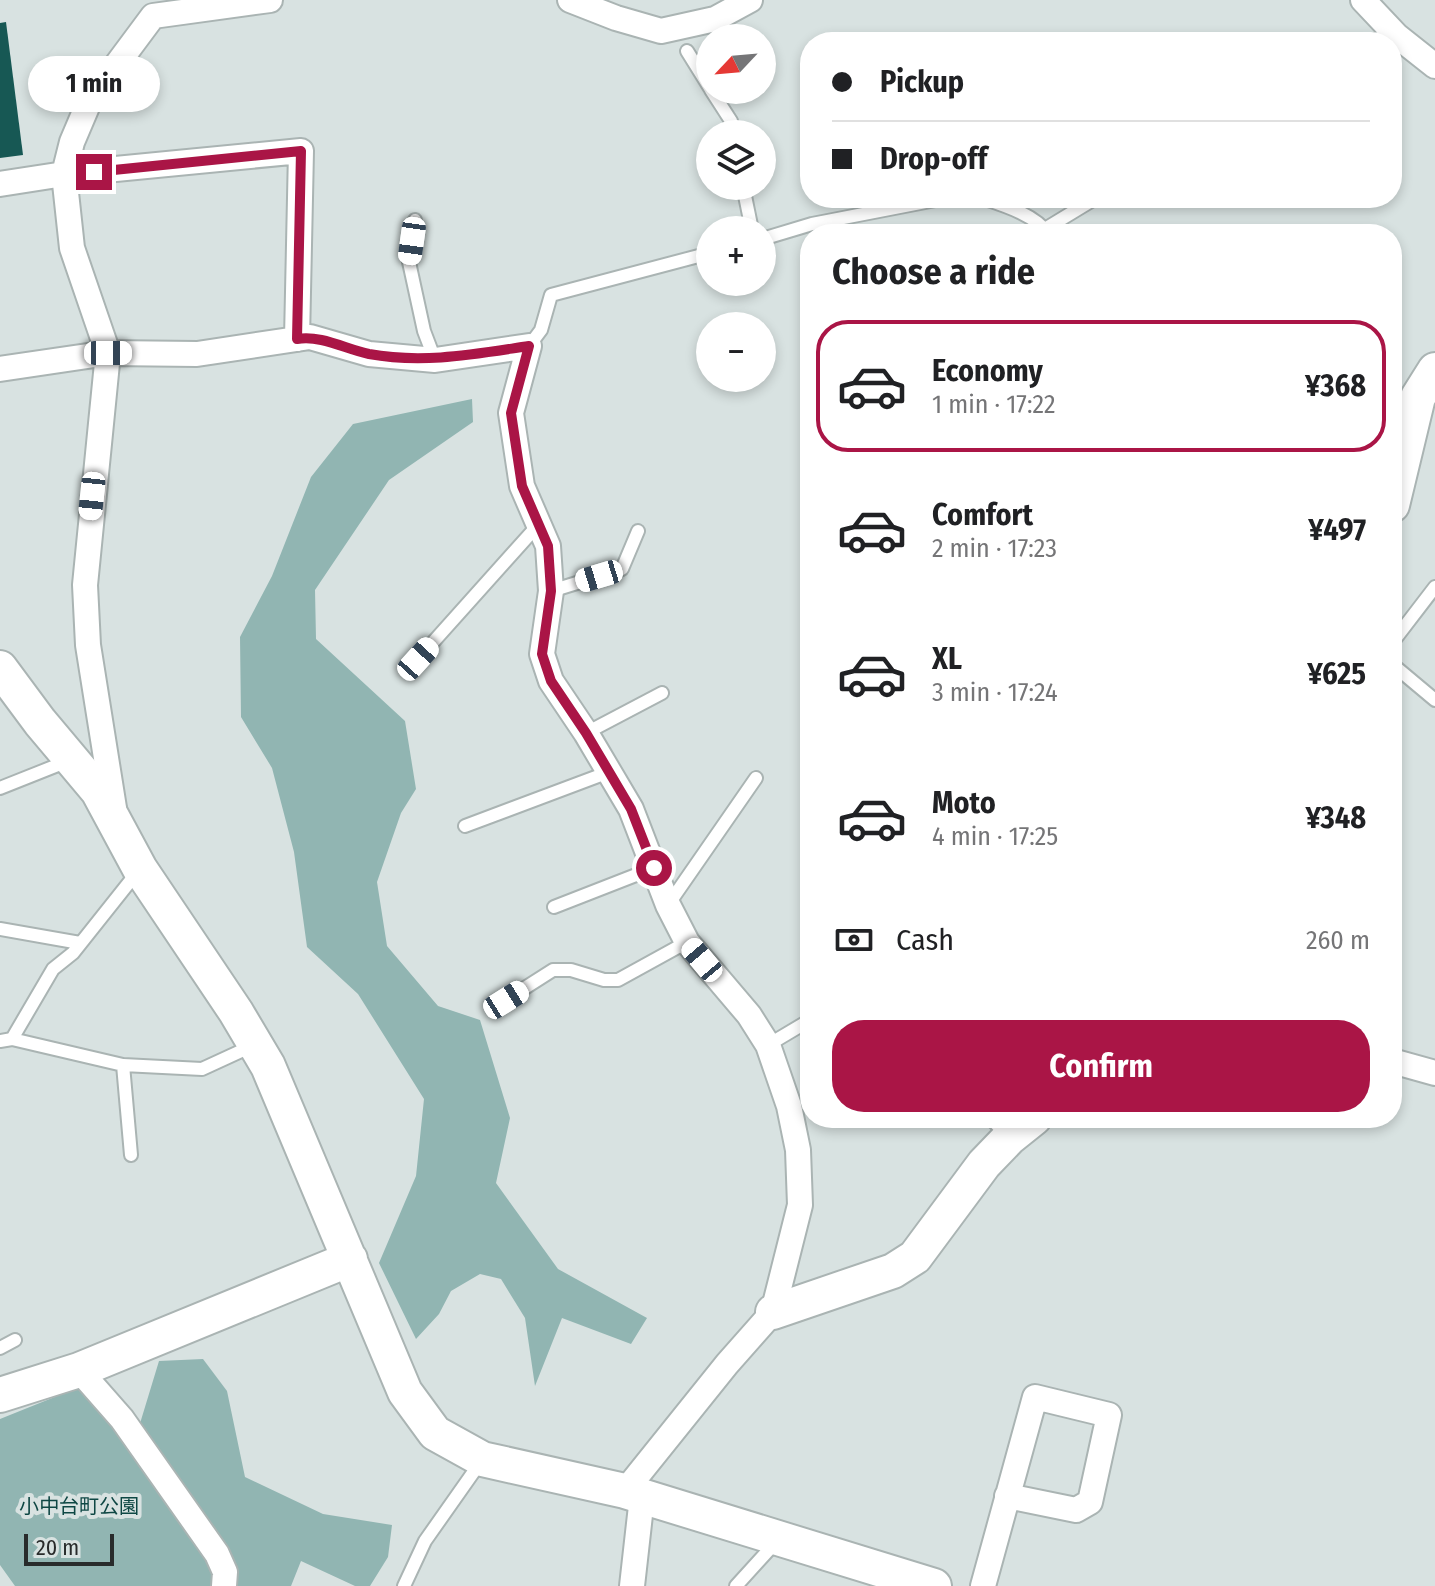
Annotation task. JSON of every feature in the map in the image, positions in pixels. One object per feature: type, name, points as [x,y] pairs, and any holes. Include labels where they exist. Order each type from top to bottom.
[{"type":"street","points":[[117,825],[88,645],[85,585],[108,353],[72,248],[64,174],[72,142],[89,102],[153,16],[270,0]]},
{"type":"street","points":[[570,0],[661,31],[715,19],[750,0]]},
{"type":"street","points":[[1363,0],[1380,32]]},
{"type":"street","points":[[1402,47],[1435,66]]},
{"type":"street","points":[[0,184],[64,174],[301,151],[297,339]]},
{"type":"street","points":[[0,369],[108,353],[197,354],[310,337],[369,354],[435,360],[529,346],[511,413],[522,486],[548,546],[551,591],[542,654],[551,681],[631,809],[668,905],[687,942],[749,1015],[768,1045],[789,1106],[798,1150],[800,1205],[773,1312],[727,1364],[634,1494],[632,1586]]},
{"type":"street","points":[[1402,463],[1418,397],[1435,370]]},
{"type":"street","points":[[0,668],[98,791],[140,869],[236,1012],[268,1066],[405,1392],[435,1433],[482,1459],[634,1494],[934,1586]]},
{"type":"street","points":[[1402,1064],[1435,1073]]},
{"type":"street","points":[[773,1312],[893,1271],[915,1257],[1009,1128]]},
{"type":"street","points":[[3,1396],[79,1370],[350,1259]]},
{"type":"street","points":[[79,1370],[122,1419],[217,1554],[225,1572],[224,1586]]},
{"type":"street","points":[[983,1586],[1007,1496],[1035,1397],[1109,1415],[1090,1502],[1076,1510],[1007,1496]]},
{"type":"lane","points":[[687,51],[696,65]]},
{"type":"lane","points":[[812,224],[894,208]]},
{"type":"lane","points":[[1007,208],[1037,224]]},
{"type":"lane","points":[[1057,224],[1081,208]]},
{"type":"lane","points":[[415,220],[409,262],[424,331],[435,360]]},
{"type":"lane","points":[[776,235],[800,228]]},
{"type":"lane","points":[[529,346],[541,330],[551,295],[696,257]]},
{"type":"lane","points":[[418,659],[539,524]]},
{"type":"lane","points":[[551,591],[622,569],[638,531]]},
{"type":"lane","points":[[1402,630],[1435,587]]},
{"type":"lane","points":[[1402,672],[1435,700]]},
{"type":"lane","points":[[586,733],[662,693]]},
{"type":"lane","points":[[0,788],[71,760]]},
{"type":"lane","points":[[465,826],[609,772]]},
{"type":"lane","points":[[668,905],[756,778]]},
{"type":"lane","points":[[554,907],[654,868]]},
{"type":"lane","points":[[140,869],[80,943],[53,969],[6,1040],[123,1065],[202,1069],[254,1045]]},
{"type":"lane","points":[[0,929],[80,943]]},
{"type":"lane","points":[[506,1000],[553,970],[571,970],[604,980],[618,980],[687,942]]},
{"type":"lane","points":[[768,1045],[800,1026]]},
{"type":"lane","points":[[123,1065],[131,1155]]},
{"type":"lane","points":[[0,1348],[15,1340]]},
{"type":"lane","points":[[404,1586],[425,1541],[482,1459]]},
{"type":"lane","points":[[736,1586],[778,1540]]},
{"type":"green space","points":[[472,399],[473,422],[389,480],[315,590],[316,639],[405,721],[416,789],[401,813],[377,882],[387,946],[438,1006],[480,1020],[510,1118],[496,1183],[558,1269],[647,1318],[631,1344],[562,1318],[535,1386],[525,1318],[501,1279],[480,1274],[451,1291],[439,1314],[416,1339],[379,1263],[416,1176],[424,1099],[358,994],[307,947],[294,852],[272,768],[241,717],[240,637],[272,576],[311,477],[353,424]]},
{"type":"green space","name":"小中台町公園","points":[[203,1359],[227,1391],[245,1477],[323,1514],[392,1525],[388,1557],[370,1586],[355,1586],[301,1561],[291,1586],[15,1586],[0,1565],[0,1419],[82,1386],[138,1430],[159,1361]]},
{"type":"building","points":[[6,22],[23,155],[0,158],[0,23]]},
{"type":"route","points":[[94,172],[301,151],[297,339],[310,337],[369,354],[435,360],[529,346],[511,413],[522,486],[548,546],[551,591],[542,654],[551,681],[631,809],[654,868]]}]
